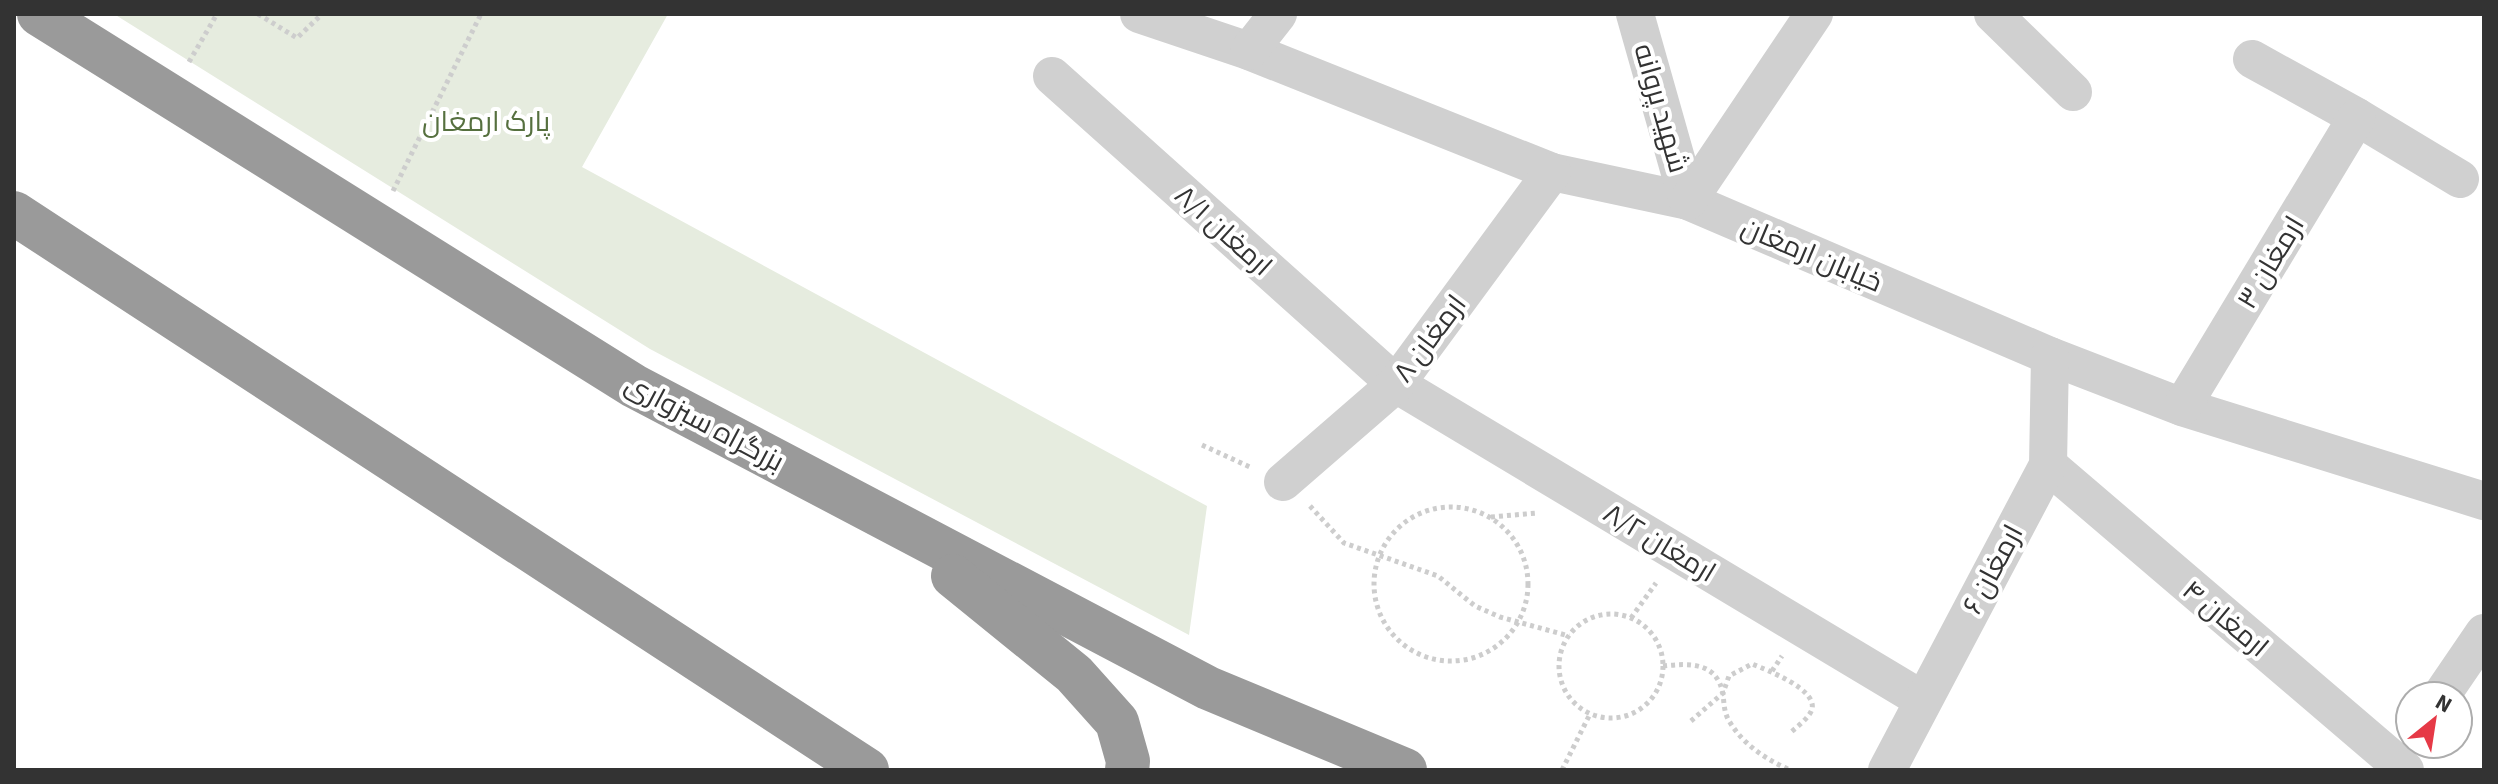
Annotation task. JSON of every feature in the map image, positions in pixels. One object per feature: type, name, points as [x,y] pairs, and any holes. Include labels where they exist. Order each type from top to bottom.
[{"type":"highway","name":"بزرگراه سبزواری","points":[[39,14],[634,386],[1208,688],[1405,770]]},
{"type":"highway","points":[[14,213],[867,770]]},
{"type":"highway","points":[[870,510],[1074,674],[1117,722],[1128,761],[1127,770]]},
{"type":"highway","points":[[806,730],[892,770]]},
{"type":"street","name":"خیابان ارمغان","points":[[1139,14],[1249,51],[1552,172],[1688,201],[2050,356],[2182,407],[2484,501]]},
{"type":"street","points":[[1249,51],[1278,14]]},
{"type":"street","name":"شهید پروانه","points":[[1635,14],[1688,201]]},
{"type":"street","points":[[1688,201],[1814,14]]},
{"type":"street","points":[[1993,14],[2073,92]]},
{"type":"street","points":[[2252,59],[2460,179]]},
{"type":"street","name":"ارمغان ۸/۱","points":[[1052,76],[1396,384]]},
{"type":"street","name":"ارمغان ۳","points":[[2182,407],[2357,117]]},
{"type":"street","name":"ارمغان ۸","points":[[1283,482],[1396,384],[1552,172]]},
{"type":"street","name":"ارمغان ۶","points":[[1887,770],[2048,465],[2050,356]]},
{"type":"street","name":"ارمغان ۸/۲","points":[[1396,384],[1923,700]]},
{"type":"street","name":"ارمغان ۴","points":[[2048,465],[2394,750]]},
{"type":"street","points":[[2452,680],[2484,633]]},
{"type":"path","points":[[169,96],[217,14]]},
{"type":"path","points":[[258,14],[297,38],[322,14]]},
{"type":"path","points":[[376,225],[481,14]]},
{"type":"path","points":[[1202,445],[1283,482],[1344,543],[1438,576],[1475,606],[1518,624],[1569,636]]},
{"type":"path","points":[[1452,506],[1472,509],[1490,517],[1519,546],[1526,565],[1526,605],[1518,624],[1497,646],[1470,659],[1440,660],[1411,651],[1395,637],[1375,603],[1373,582],[1384,543],[1396,528],[1432,508],[1452,506]]},
{"type":"path","points":[[1611,614],[1631,618],[1648,630],[1659,646],[1663,666],[1659,687],[1648,703],[1631,715],[1611,718],[1590,714],[1574,703],[1562,686],[1559,665],[1563,645],[1569,636],[1591,618],[1611,614]]},
{"type":"path","points":[[1691,721],[1723,693],[1729,676],[1752,664],[1806,692],[1813,704],[1812,712],[1790,733]]},
{"type":"path","points":[[1663,666],[1705,666],[1719,680],[1725,715],[1739,735],[1766,759],[1790,770]]},
{"type":"path","points":[[1562,770],[1590,714]]},
{"type":"green space","name":"پارک ارمغان","points":[[114,14],[668,14],[582,167],[1207,506],[1189,635],[650,349]]}]
